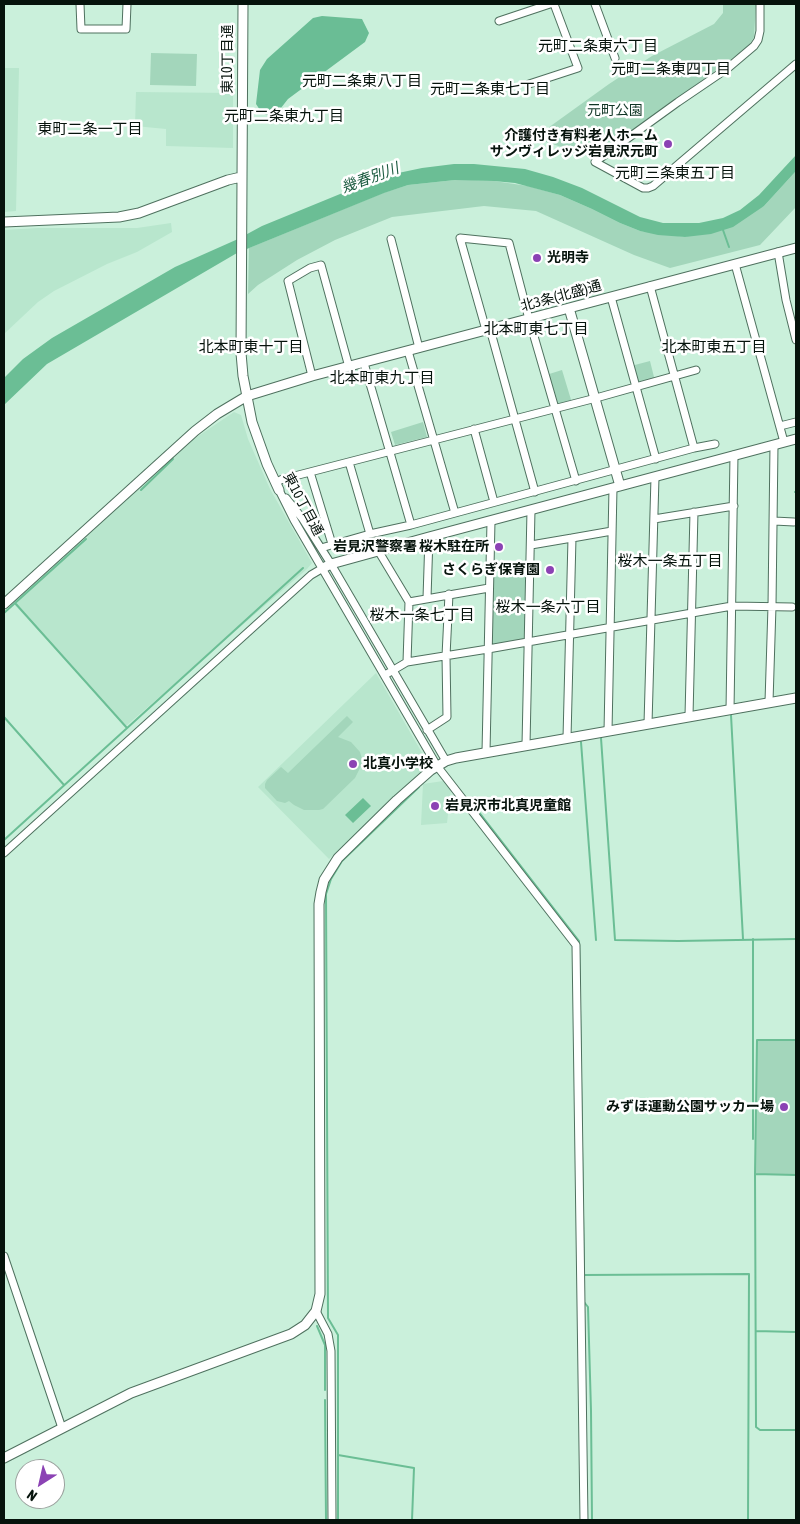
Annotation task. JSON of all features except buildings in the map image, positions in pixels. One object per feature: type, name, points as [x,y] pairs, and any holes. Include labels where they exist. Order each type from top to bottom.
[{"type":"street","points":[[80,4],[80,29],[126,29],[127,4]]},
{"type":"street","name":"東10丁目通","points":[[243,4],[240,353],[255,433],[291,514],[327,566],[385,675],[437,766],[576,945],[584,1520]]},
{"type":"street","points":[[499,21],[552,4],[578,68],[529,84]]},
{"type":"street","points":[[595,4],[615,58]]},
{"type":"street","points":[[760,4],[760,31],[754,46],[728,68],[595,162],[643,188],[653,186],[796,64]]},
{"type":"street","points":[[4,222],[119,217],[140,213],[228,180],[242,177]]},
{"type":"street","points":[[535,492],[460,238],[509,242],[529,319],[576,481]]},
{"type":"street","points":[[392,239],[419,348]]},
{"type":"street","name":"北3条(北盛)通","points":[[4,604],[201,426],[247,396],[312,376],[796,248]]},
{"type":"street","points":[[778,252],[786,300],[796,340]]},
{"type":"street","points":[[735,264],[784,442]]},
{"type":"street","points":[[312,376],[288,281],[310,268],[321,265],[349,367]]},
{"type":"street","points":[[650,286],[694,448]]},
{"type":"street","points":[[611,297],[656,459]]},
{"type":"street","points":[[570,308],[615,471],[608,731]]},
{"type":"street","points":[[408,351],[455,513]]},
{"type":"street","points":[[364,362],[411,524]]},
{"type":"street","points":[[446,761],[327,566],[321,548],[278,486],[283,479],[555,409],[696,370]]},
{"type":"street","points":[[780,426],[796,422]]},
{"type":"street","points":[[474,430],[494,502]]},
{"type":"street","points":[[4,853],[311,575],[327,566],[796,439]]},
{"type":"street","points":[[321,548],[715,444]]},
{"type":"street","points":[[769,702],[774,445]]},
{"type":"street","points":[[730,710],[734,456]]},
{"type":"street","points":[[349,462],[370,534]]},
{"type":"street","points":[[310,472],[332,544]]},
{"type":"street","points":[[648,724],[655,477]]},
{"type":"street","points":[[654,519],[734,506]]},
{"type":"street","points":[[526,745],[531,510]]},
{"type":"street","points":[[689,716],[694,512]]},
{"type":"street","points":[[486,752],[491,521]]},
{"type":"street","points":[[774,521],[794,522]]},
{"type":"street","points":[[530,545],[612,531]]},
{"type":"street","points":[[427,598],[429,538]]},
{"type":"street","points":[[567,738],[572,538]]},
{"type":"street","points":[[380,552],[409,602],[407,662]]},
{"type":"street","points":[[409,602],[490,588]]},
{"type":"street","points":[[427,730],[447,717],[446,656],[449,594]]},
{"type":"street","points":[[385,675],[407,662],[692,612],[732,606],[792,607]]},
{"type":"street","points":[[4,1458],[131,1393],[291,1334],[305,1325],[316,1311],[320,1294],[319,904],[321,892],[324,880],[338,858],[403,794],[422,777],[446,761],[486,752],[796,698]]},
{"type":"street","points":[[4,1256],[62,1428]]},
{"type":"street","points":[[316,1311],[328,1334],[331,1351],[332,1520]]},
{"type":"shaded area","points":[[322,16],[362,19],[369,33],[365,42],[288,99],[277,113],[271,117],[262,113],[256,104],[260,70],[267,59],[313,18]]},
{"type":"shaded area","points":[[4,68],[19,68],[16,211],[4,212]]},
{"type":"shaded area","points":[[136,92],[233,93],[233,148],[166,146],[166,129],[135,126]]},
{"type":"shaded area","points":[[796,155],[796,171],[764,206],[733,227],[711,234],[685,237],[658,235],[640,231],[560,195],[515,183],[455,180],[408,185],[237,253],[47,364],[4,405],[4,378],[23,359],[52,338],[175,267],[238,239],[262,226],[384,176],[454,164],[525,169],[582,188],[640,217],[663,223],[699,223],[723,218],[740,210],[759,195]]},
{"type":"shaded area","points":[[171,223],[172,232],[137,252],[107,264],[54,291],[38,302],[4,334],[4,230],[137,228]]},
{"type":"shaded area","points":[[234,412],[241,415],[248,439],[270,489],[312,563],[126,726],[12,602],[188,443]]},
{"type":"shaded area","name":"北真小学校","points":[[376,673],[425,758],[424,769],[329,859],[258,787]]},
{"type":"shaded area","name":"岩見沢市北真児童館","points":[[443,781],[451,788],[447,823],[421,825],[423,784]]},
{"type":"shaded area","points":[[363,798],[371,806],[353,823],[345,815]]},
{"type":"green space","name":"元町公園","points":[[723,4],[756,4],[754,37],[748,47],[595,158],[534,138],[609,84],[652,56],[714,24],[723,13]]},
{"type":"green space","points":[[151,53],[197,54],[196,86],[150,85]]},
{"type":"green space","points":[[796,171],[796,207],[760,245],[670,268],[634,255],[536,211],[484,206],[392,217],[335,240],[297,260],[258,285],[248,294],[249,248],[383,193],[408,185],[472,180],[528,186],[560,195],[640,231],[685,237],[764,206]]},
{"type":"green space","points":[[650,361],[655,381],[636,386],[631,366]]},
{"type":"green space","points":[[562,370],[572,403],[555,408],[546,375]]},
{"type":"green space","points":[[423,422],[427,437],[395,445],[391,432]]},
{"type":"green space","points":[[530,570],[528,642],[488,649],[490,578]]},
{"type":"green space","points":[[347,716],[353,722],[338,737],[351,742],[360,752],[361,766],[355,778],[323,809],[304,810],[289,801],[285,803],[277,801],[265,788],[267,780],[281,767],[288,773]]},
{"type":"green space","points":[[757,1041],[796,1041],[796,1174],[755,1174]]},
{"type":"waterway","points":[[723,230],[729,247]]},
{"type":"waterway","points":[[141,490],[173,459]]},
{"type":"waterway","points":[[4,613],[86,539]]},
{"type":"waterway","points":[[4,840],[303,568]]},
{"type":"waterway","points":[[15,603],[127,728]]},
{"type":"waterway","points":[[731,715],[743,939]]},
{"type":"waterway","points":[[4,717],[64,785]]},
{"type":"waterway","points":[[601,738],[615,940],[796,939]]},
{"type":"waterway","points":[[581,742],[596,940]]},
{"type":"waterway","points":[[338,1520],[338,1335],[328,1318],[326,894],[331,879],[342,861],[419,787]]},
{"type":"waterway","points":[[475,807],[579,941],[584,1282]]},
{"type":"waterway","points":[[753,939],[753,1139]]},
{"type":"waterway","points":[[796,1040],[757,1040],[755,1174],[796,1175]]},
{"type":"waterway","points":[[755,1174],[756,1427],[760,1430],[796,1430]]},
{"type":"waterway","points":[[584,1275],[749,1274],[748,1520]]},
{"type":"waterway","points":[[584,1302],[588,1307],[592,1520]]},
{"type":"waterway","points":[[317,1326],[325,1345],[325,1390]]},
{"type":"waterway","points":[[756,1331],[796,1332]]},
{"type":"waterway","points":[[325,1400],[326,1520]]},
{"type":"waterway","points":[[338,1455],[414,1468],[412,1520]]},
{"type":"place","name":"介護付き有料老人ホーム サンヴィレッジ岩見沢元町","points":[[668,144]]},
{"type":"place","name":"光明寺","points":[[537,258]]},
{"type":"place","name":"岩見沢警察署 桜木駐在所","points":[[499,547]]},
{"type":"place","name":"さくらぎ保育園","points":[[550,570]]},
{"type":"place","name":"北真小学校","points":[[353,764]]},
{"type":"place","name":"岩見沢市北真児童館","points":[[435,806]]},
{"type":"place","name":"みずほ運動公園サッカー場","points":[[784,1107]]},
{"type":"district","name":"元町二条東六丁目","points":[[598,46]]},
{"type":"district","name":"元町二条東四丁目","points":[[671,69]]},
{"type":"district","name":"元町二条東八丁目","points":[[362,81]]},
{"type":"district","name":"元町二条東七丁目","points":[[490,89]]},
{"type":"district","name":"元町二条東九丁目","points":[[284,116]]},
{"type":"district","name":"東町二条一丁目","points":[[90,129]]},
{"type":"district","name":"元町三条東五丁目","points":[[675,173]]},
{"type":"district","name":"北本町東七丁目","points":[[536,329]]},
{"type":"district","name":"北本町東十丁目","points":[[251,347]]},
{"type":"district","name":"北本町東五丁目","points":[[714,347]]},
{"type":"district","name":"北本町東九丁目","points":[[382,378]]},
{"type":"district","name":"桜木一条五丁目","points":[[670,561]]},
{"type":"district","name":"桜木一条六丁目","points":[[548,607]]},
{"type":"district","name":"桜木一条七丁目","points":[[422,615]]},
{"type":"water label","name":"幾春別川","points":[[370,178]]}]
